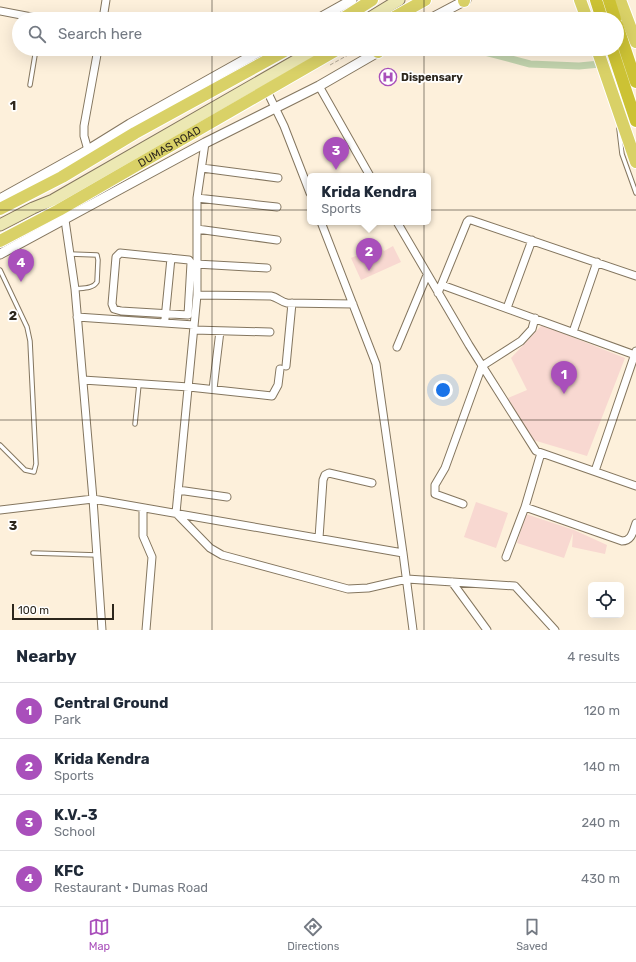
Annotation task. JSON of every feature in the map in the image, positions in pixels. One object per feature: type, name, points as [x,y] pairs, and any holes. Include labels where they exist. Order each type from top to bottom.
[{"type":"highway","points":[[596,0],[600,12]]},
{"type":"highway","points":[[608,0],[612,12]]},
{"type":"highway","points":[[624,46],[636,82]]},
{"type":"highway","points":[[614,56],[636,121]]},
{"type":"main road","points":[[353,12],[372,0]]},
{"type":"main road","points":[[380,12],[397,2],[407,0]]},
{"type":"main road","points":[[404,12],[425,0]]},
{"type":"main road","points":[[580,0],[584,12]]},
{"type":"main road","points":[[620,0],[636,42]]},
{"type":"main road","points":[[347,12],[350,1]]},
{"type":"main road","name":"DUMAS ROAD","points":[[0,241],[49,196],[59,172],[133,128],[274,56]]},
{"type":"main road","points":[[0,225],[33,208],[49,196],[303,56]]},
{"type":"main road","name":"DUMAS ROAD","points":[[0,209],[49,196],[266,89],[325,56]]},
{"type":"main road","points":[[599,56],[636,162]]},
{"type":"main road","points":[[0,232],[36,213],[49,196]]},
{"type":"street","points":[[104,12],[106,0]]},
{"type":"street","points":[[443,12],[465,0]]},
{"type":"street","points":[[330,12],[350,1]]},
{"type":"street","points":[[0,11],[12,13]]},
{"type":"street","points":[[88,150],[84,136],[84,126],[97,56]]},
{"type":"street","points":[[59,172],[88,150],[133,128],[252,56]]},
{"type":"street","points":[[0,199],[49,196],[205,143],[319,86],[369,56]]},
{"type":"street","points":[[319,86],[368,173]]},
{"type":"street","points":[[266,89],[276,108],[307,186]]},
{"type":"street","points":[[205,143],[197,198],[197,295],[176,513],[210,548],[222,554],[348,589],[368,588],[407,579],[515,586],[555,630]]},
{"type":"street","points":[[202,168],[278,178]]},
{"type":"street","points":[[49,196],[70,254],[75,289],[76,317],[93,499],[102,630]]},
{"type":"street","points":[[0,254],[49,196]]},
{"type":"street","points":[[197,198],[277,207]]},
{"type":"street","points":[[438,293],[469,220],[636,276]]},
{"type":"street","points":[[322,225],[376,364],[404,553],[413,630]]},
{"type":"street","points":[[399,225],[482,366],[536,451],[636,486]]},
{"type":"street","points":[[197,229],[278,240]]},
{"type":"street","points":[[507,308],[532,240]]},
{"type":"street","points":[[113,319],[114,309],[112,304],[116,257],[118,254],[189,260],[191,263],[188,314],[186,316],[121,312],[114,309]]},
{"type":"street","points":[[165,323],[171,258]]},
{"type":"street","points":[[573,332],[597,262]]},
{"type":"street","points":[[196,264],[267,268]]},
{"type":"street","points":[[397,347],[427,274]]},
{"type":"street","points":[[442,285],[635,353],[633,370],[595,472]]},
{"type":"street","points":[[197,295],[275,296],[283,302],[292,303],[353,304]]},
{"type":"street","points":[[83,380],[213,389],[272,396],[278,385],[283,367],[292,303]]},
{"type":"street","points":[[76,317],[165,323],[220,331],[270,332]]},
{"type":"street","points":[[464,504],[435,494],[434,489],[446,468],[482,366],[521,341],[532,329],[535,318]]},
{"type":"street","points":[[213,389],[220,331]]},
{"type":"street","points":[[506,557],[525,508],[541,453]]},
{"type":"street","points":[[319,538],[323,480],[325,475],[329,473],[372,483]]},
{"type":"street","points":[[178,490],[228,497]]},
{"type":"street","points":[[0,510],[93,499],[404,553]]},
{"type":"street","points":[[143,508],[143,536],[152,557],[146,630]]},
{"type":"street","points":[[525,508],[622,541],[628,540],[631,537],[636,523]]},
{"type":"street","points":[[452,582],[487,630]]},
{"type":"lane","points":[[30,85],[35,56]]},
{"type":"lane","points":[[617,107],[622,154],[636,193]]},
{"type":"lane","points":[[70,254],[97,256],[98,260],[97,282],[95,285],[93,287],[75,289]]},
{"type":"lane","points":[[0,270],[27,327],[30,340],[36,464],[34,472],[25,470],[0,445]]},
{"type":"lane","points":[[135,424],[139,384]]},
{"type":"lane","points":[[33,554],[97,555]]},
{"type":"shaded area","points":[[380,246],[384,251],[393,246],[401,262],[361,280],[351,258]]},
{"type":"shaded area","points":[[542,325],[625,358],[587,456],[533,440],[508,398],[527,390],[511,358]]},
{"type":"shaded area","points":[[476,502],[508,513],[496,548],[464,537]]},
{"type":"shaded area","points":[[526,514],[574,530],[607,545],[605,554],[572,547],[573,533],[564,558],[517,543]]},
{"type":"waterway","points":[[500,56],[530,64],[579,66],[600,64]]},
{"type":"place","name":"Dispensary","points":[[388,77]]},
{"type":"place","name":"K.V.-3","points":[[336,170]]},
{"type":"place","name":"Krida Kendra","points":[[369,271]]},
{"type":"place","name":"KFC","points":[[21,282]]},
{"type":"place","name":"Central Ground","points":[[564,394]]}]
